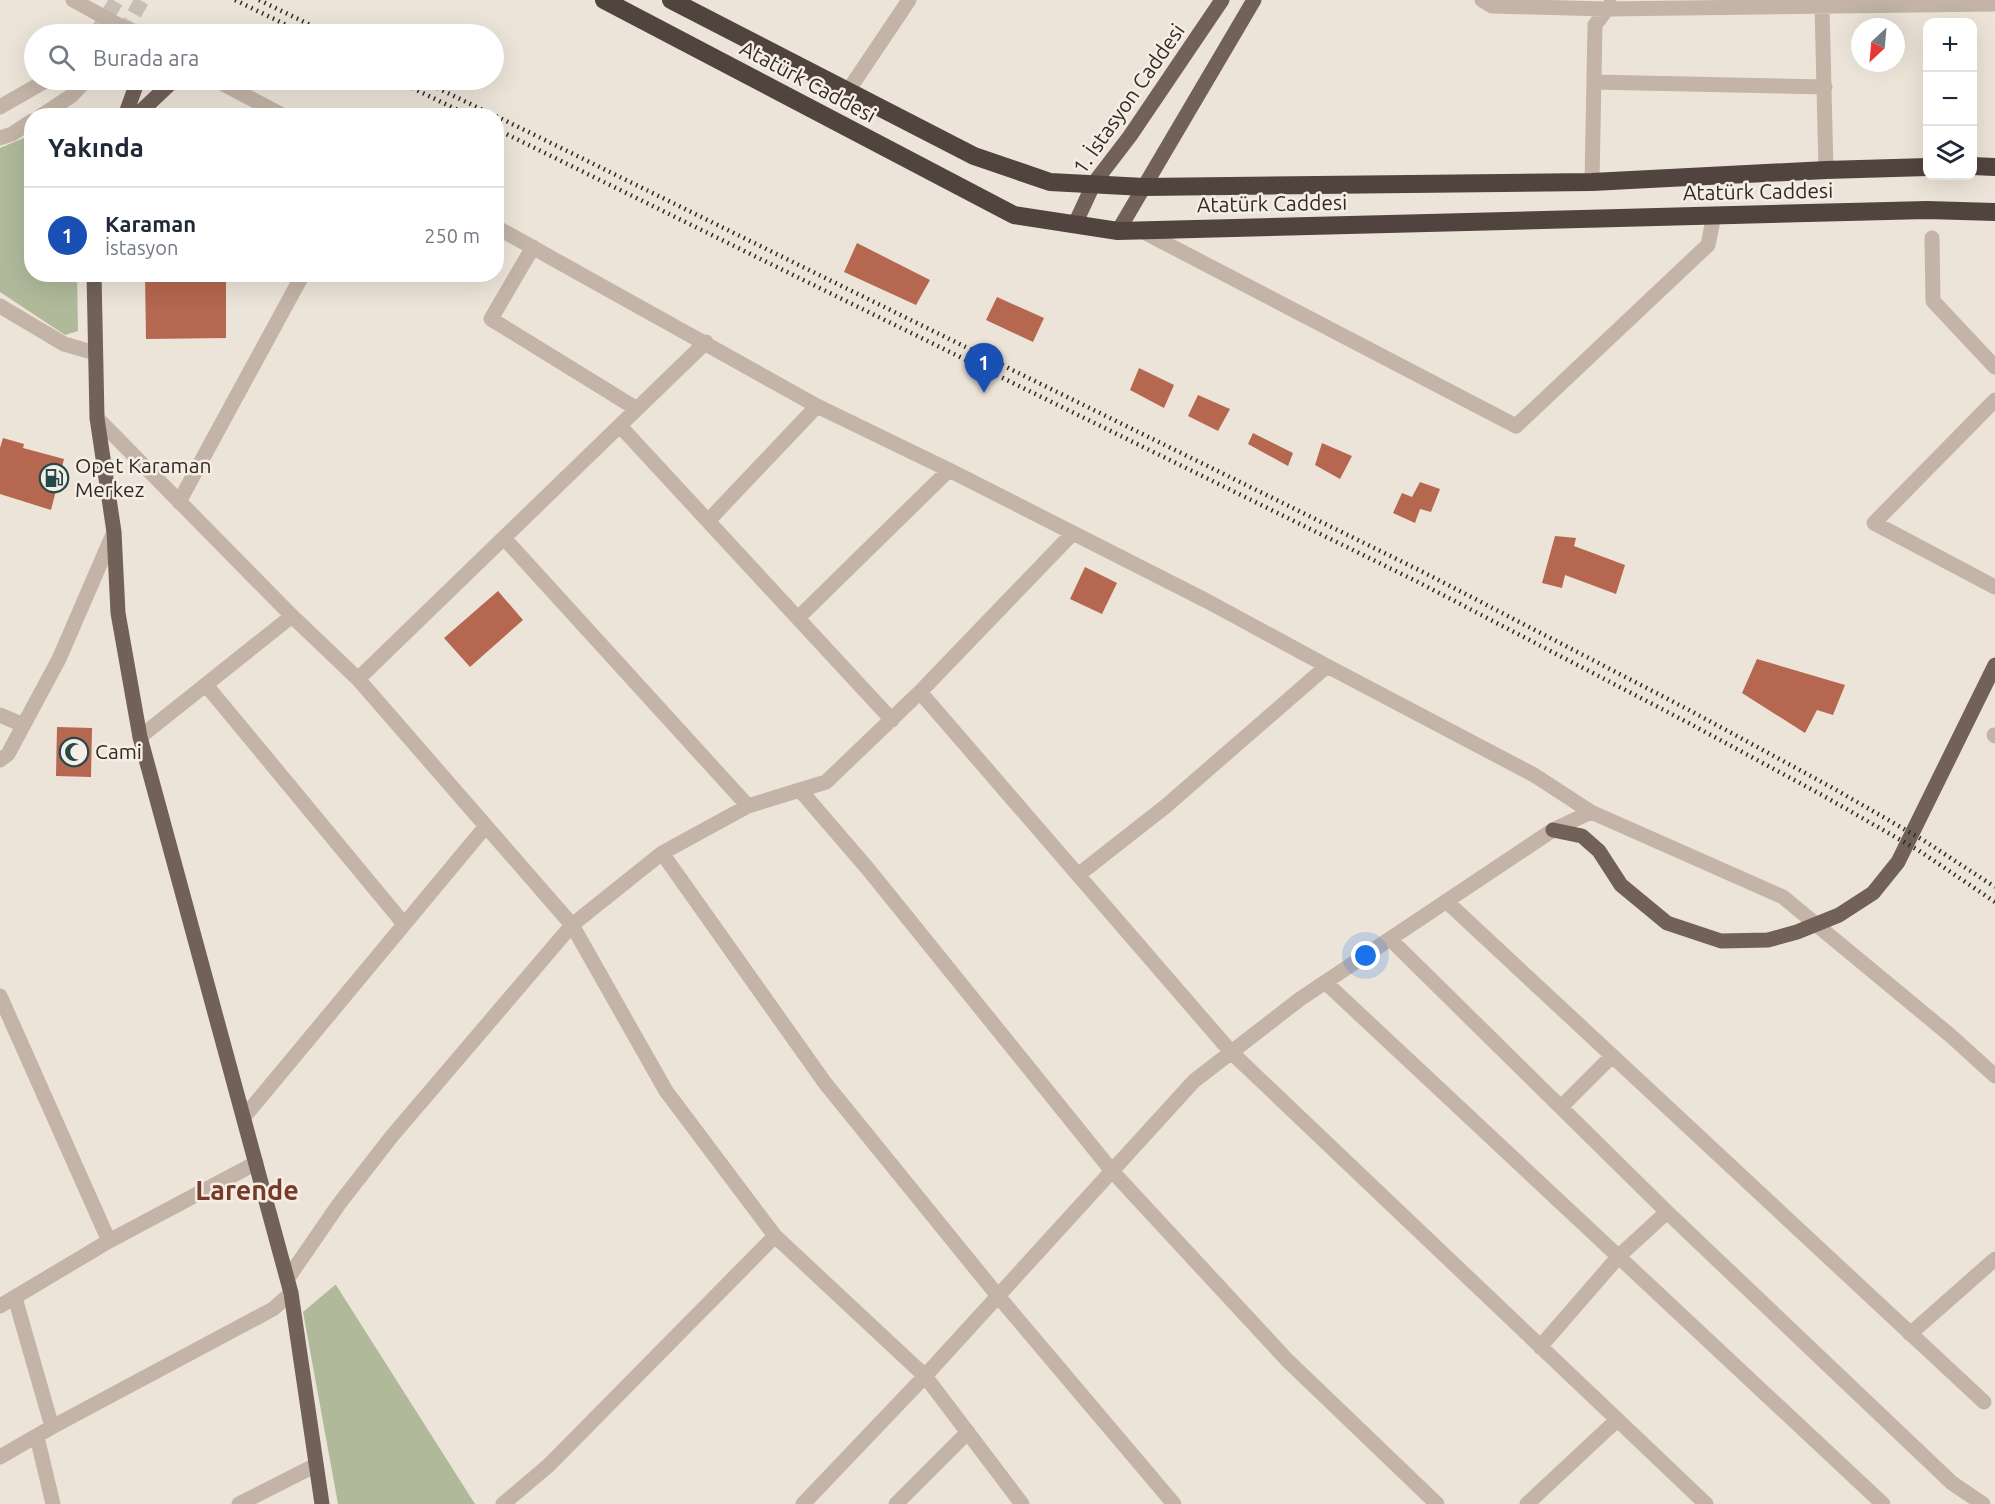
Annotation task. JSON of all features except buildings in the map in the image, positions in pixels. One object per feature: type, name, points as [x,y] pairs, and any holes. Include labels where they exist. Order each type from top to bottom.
[{"type":"highway","name":"Atatürk Caddesi","points":[[604,0],[1014,215],[1118,231],[1927,210],[1995,212]]},
{"type":"highway","name":"Atatürk Caddesi","points":[[671,0],[974,156],[1050,182],[1144,187],[1592,182],[1923,167]]},
{"type":"highway","points":[[1977,166],[1995,166]]},
{"type":"main road","name":"1. İstasyon Caddesi","points":[[1075,224],[1094,183],[1130,136],[1222,0]]},
{"type":"main road","points":[[1118,231],[1254,0]]},
{"type":"main road","points":[[128,108],[134,90]]},
{"type":"main road","points":[[144,108],[163,90]]},
{"type":"main road","points":[[94,282],[97,418],[114,532],[118,613],[140,737],[290,1286],[322,1504]]},
{"type":"main road","points":[[1553,830],[1582,836],[1599,851],[1621,885],[1667,923],[1721,941],[1768,940],[1797,932],[1839,915],[1873,892],[1898,862],[1995,665]]},
{"type":"street","points":[[73,0],[117,24]]},
{"type":"street","points":[[848,91],[909,0]]},
{"type":"street","points":[[1482,0],[1492,6],[1995,4]]},
{"type":"street","points":[[1825,3],[1826,170]]},
{"type":"street","points":[[1592,182],[1595,25],[1610,5]]},
{"type":"street","points":[[1594,82],[1825,87]]},
{"type":"street","points":[[0,107],[30,90]]},
{"type":"street","points":[[53,108],[77,90]]},
{"type":"street","points":[[235,90],[269,108]]},
{"type":"street","points":[[0,138],[24,127]]},
{"type":"street","points":[[1140,230],[1516,426],[1708,245],[1714,215]]},
{"type":"street","points":[[504,231],[817,406],[1207,601],[1534,775],[1591,812],[1783,897],[1951,1036],[1995,1076]]},
{"type":"street","points":[[1932,238],[1933,301],[1995,367]]},
{"type":"street","points":[[534,247],[490,319],[637,409]]},
{"type":"street","points":[[179,502],[299,282]]},
{"type":"street","points":[[0,306],[64,344],[95,353]]},
{"type":"street","points":[[358,679],[706,342]]},
{"type":"street","points":[[1995,400],[1874,523],[1995,587]]},
{"type":"street","points":[[708,521],[817,406]]},
{"type":"street","points":[[97,418],[292,616],[358,679],[572,925],[666,1091],[776,1236],[925,1376],[1022,1504]]},
{"type":"street","points":[[620,426],[892,720]]},
{"type":"street","points":[[798,618],[949,470]]},
{"type":"street","points":[[0,760],[8,754],[59,659],[114,532]]},
{"type":"street","points":[[0,1457],[273,1309],[290,1286],[339,1204],[393,1136],[572,925],[662,853],[748,806],[826,782],[920,693],[1072,534]]},
{"type":"street","points":[[504,538],[748,806]]},
{"type":"street","points":[[140,737],[292,616]]},
{"type":"street","points":[[1078,875],[1166,806],[1327,666]]},
{"type":"street","points":[[206,685],[404,924]]},
{"type":"street","points":[[920,693],[1231,1052],[1706,1504]]},
{"type":"street","points":[[0,715],[23,725]]},
{"type":"street","points":[[800,790],[868,869],[1112,1171],[1287,1360],[1437,1504]]},
{"type":"street","points":[[803,1504],[925,1376],[1194,1080],[1326,982],[1553,830],[1591,812]]},
{"type":"street","points":[[243,1117],[486,826]]},
{"type":"street","points":[[662,853],[825,1083],[998,1296],[1174,1504]]},
{"type":"street","points":[[1446,901],[1984,1402]]},
{"type":"street","points":[[1390,939],[1667,1212],[1952,1483],[1983,1504]]},
{"type":"street","points":[[1326,982],[1883,1504]]},
{"type":"street","points":[[0,996],[109,1241]]},
{"type":"street","points":[[1561,1107],[1612,1056]]},
{"type":"street","points":[[0,1306],[109,1241],[256,1162]]},
{"type":"street","points":[[1540,1347],[1619,1256],[1667,1212]]},
{"type":"street","points":[[503,1504],[549,1465],[776,1236]]},
{"type":"street","points":[[1910,1334],[1995,1259]]},
{"type":"street","points":[[15,1298],[52,1427]]},
{"type":"street","points":[[1527,1504],[1617,1420]]},
{"type":"street","points":[[896,1504],[968,1432]]},
{"type":"street","points":[[37,1437],[52,1504]]},
{"type":"street","points":[[239,1504],[316,1465]]},
{"type":"green space","points":[[24,138],[24,282],[77,282],[78,331],[65,335],[0,292],[0,148]]},
{"type":"green space","points":[[335,1285],[475,1504],[338,1504],[303,1312]]},
{"type":"tunnel","points":[[102,24],[117,0]]},
{"type":"tunnel","points":[[129,24],[142,0]]},
{"type":"railway","points":[[235,0],[284,24]]},
{"type":"railway","points":[[259,0],[308,24]]},
{"type":"railway","points":[[417,90],[454,108]]},
{"type":"railway","points":[[442,90],[479,108]]},
{"type":"railway","points":[[504,120],[1425,573],[1689,710],[1831,787],[1923,840],[1995,887]]},
{"type":"railway","points":[[504,133],[1418,582],[1822,795],[1918,850],[1995,902]]},
{"type":"place","name":"Karaman","points":[[984,393]]},
{"type":"place","name":"Opet Karaman Merkez","points":[[54,478]]},
{"type":"place","name":"Cami","points":[[74,752]]},
{"type":"district","name":"Larende","points":[[247,1191]]}]
